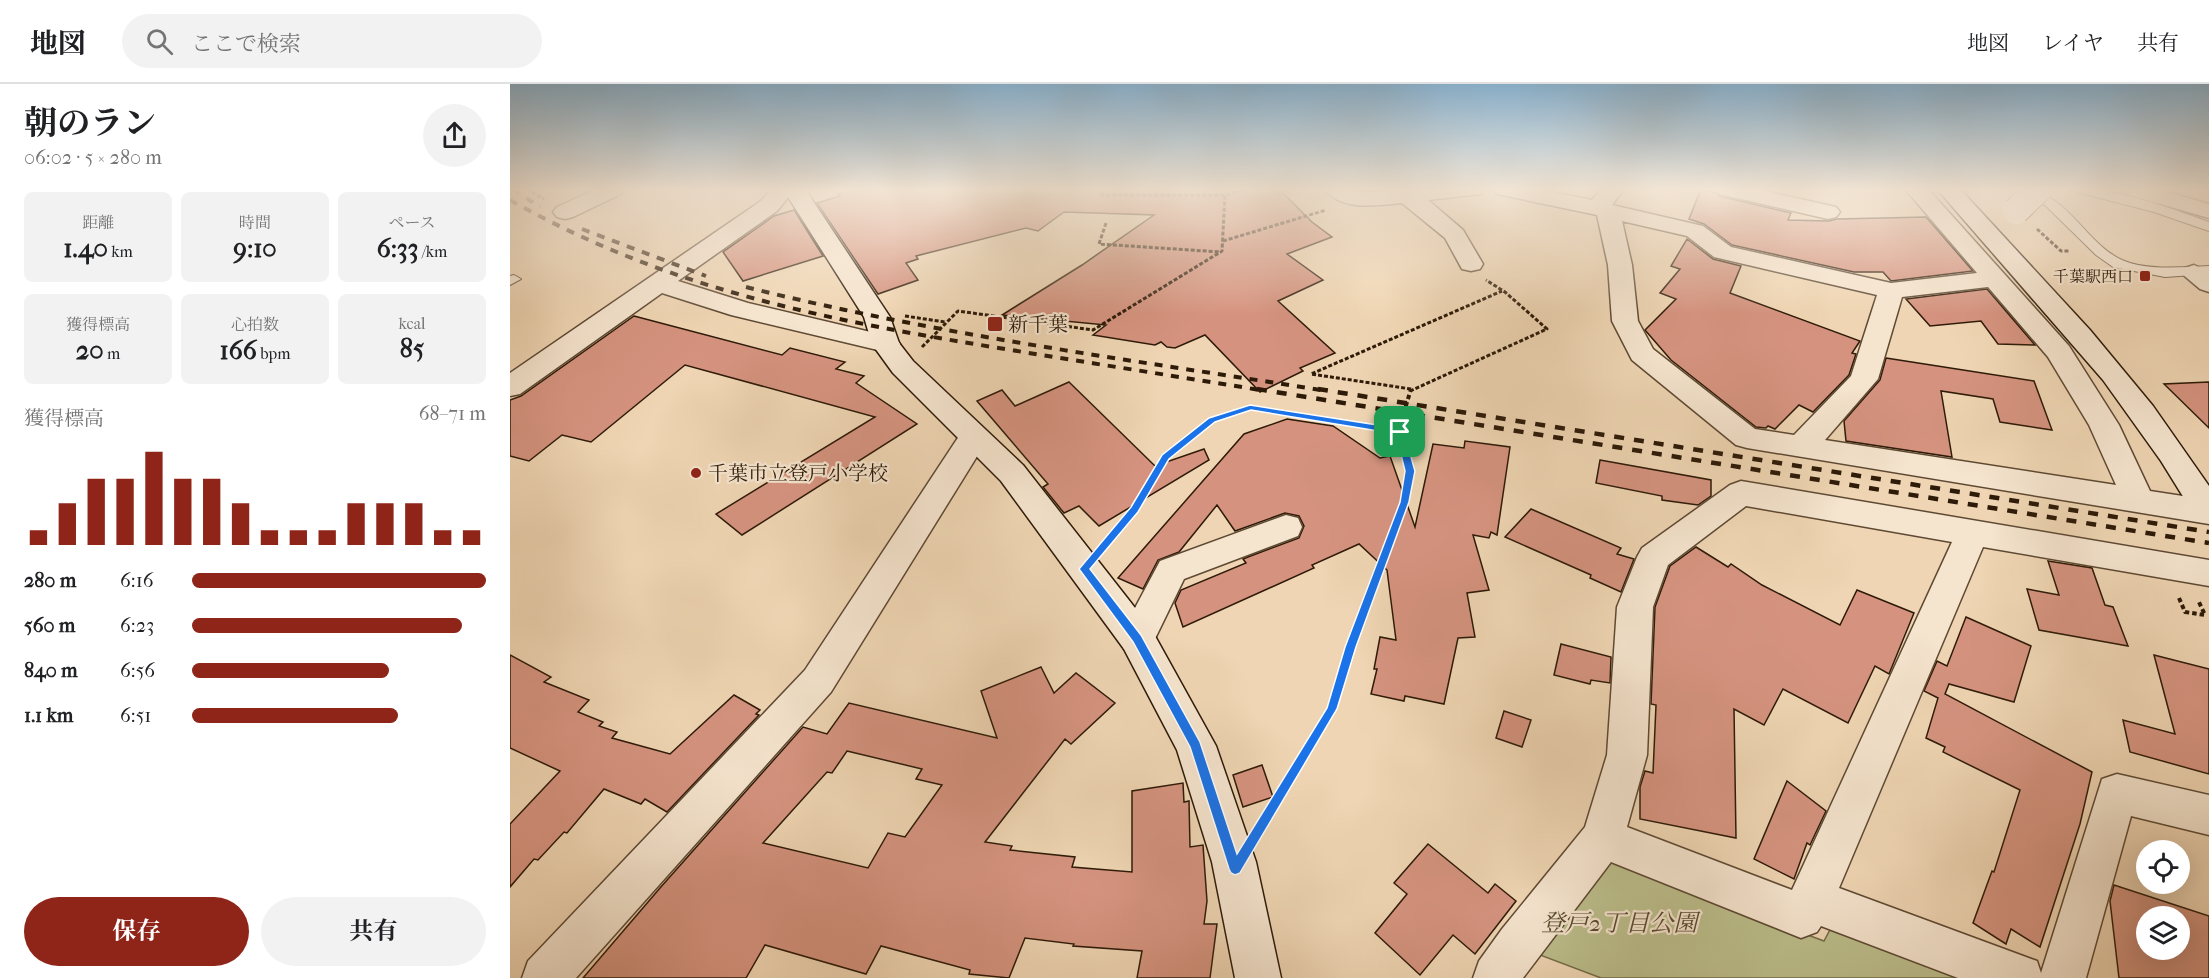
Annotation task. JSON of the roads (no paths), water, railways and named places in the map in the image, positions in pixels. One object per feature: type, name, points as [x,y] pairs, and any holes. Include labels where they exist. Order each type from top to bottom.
[{"type":"street","points":[[510,387],[734,231]]},
{"type":"street","points":[[821,231],[877,317],[895,355],[1012,473],[1137,638],[1196,746],[1235,869],[1258,978]]},
{"type":"street","points":[[1451,231],[1471,264]]},
{"type":"street","points":[[1612,231],[1620,265],[1625,321],[1642,354],[1747,438],[2139,502],[2204,503]]},
{"type":"street","points":[[1694,231],[1723,252],[1891,291],[1994,279]]},
{"type":"street","points":[[1952,231],[2059,352],[2104,425],[2139,502]]},
{"type":"street","points":[[1986,231],[2101,359],[2172,451],[2204,503]]},
{"type":"street","points":[[658,284],[895,355]]},
{"type":"street","points":[[1801,447],[1864,379],[1891,291]]},
{"type":"street","points":[[545,978],[818,681],[974,437]]},
{"type":"street","points":[[1496,978],[1518,945],[1603,838],[1627,755],[1635,607],[1654,557],[1741,493],[2209,573]]},
{"type":"street","points":[[1137,638],[1172,570],[1286,527]]},
{"type":"street","points":[[1603,838],[1801,916],[1973,532]]},
{"type":"street","points":[[2063,978],[2117,793],[2209,815]]},
{"type":"street","points":[[1810,900],[2020,978]]},
{"type":"lane","points":[[2079,231],[2101,252],[2118,264],[2165,273],[2204,276]]},
{"type":"railway","points":[[569,231],[631,258],[692,280],[816,314],[944,339],[1266,391]]},
{"type":"railway","points":[[587,231],[706,276]]},
{"type":"railway","points":[[746,287],[963,333],[1327,391]]},
{"type":"railway","points":[[1257,389],[2209,543]]},
{"type":"railway","points":[[1318,389],[2209,532]]},
{"type":"place","name":"千葉駅西口","points":[[2145,276]]},
{"type":"place","name":"新千葉","points":[[995,324]]},
{"type":"place","name":"千葉市立登戸小学校","points":[[696,473]]},
{"type":"park label","name":"登戸2丁目公園","points":[[1619,923]]}]
